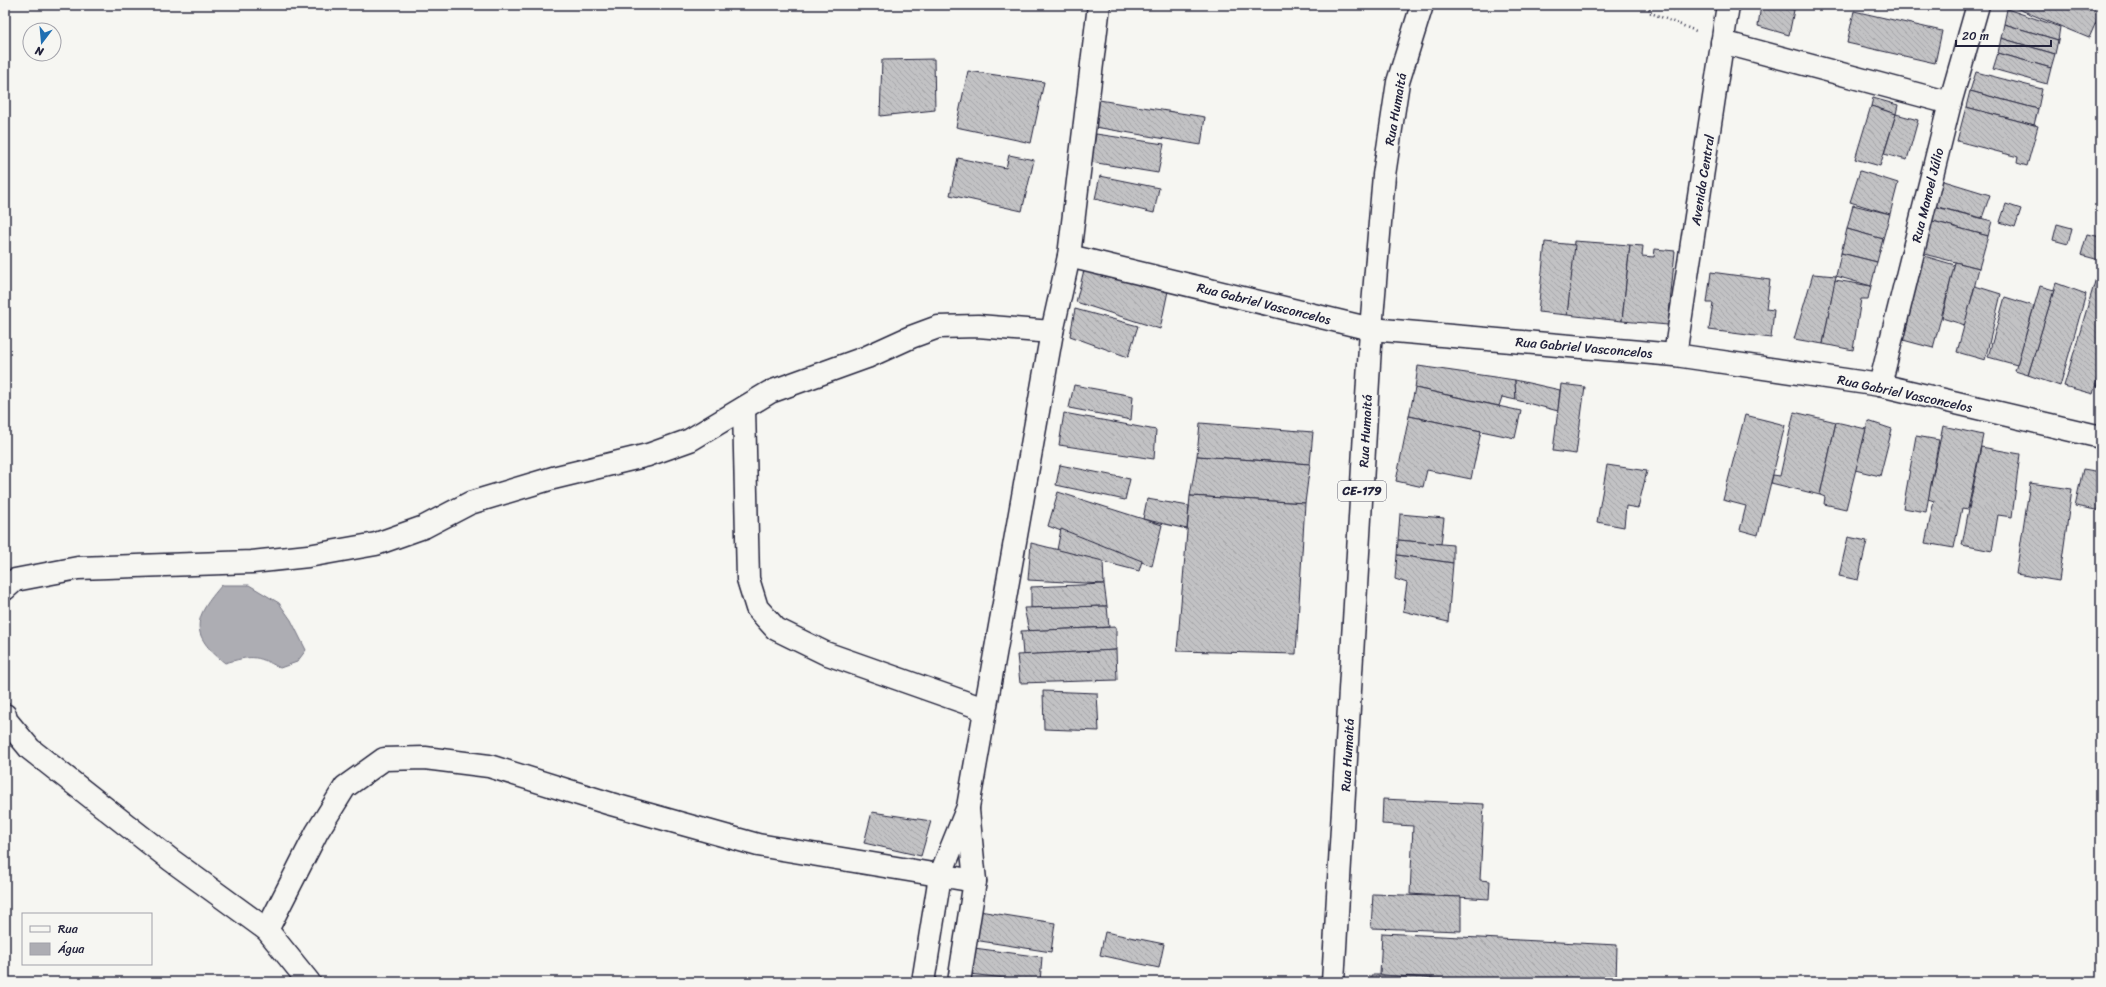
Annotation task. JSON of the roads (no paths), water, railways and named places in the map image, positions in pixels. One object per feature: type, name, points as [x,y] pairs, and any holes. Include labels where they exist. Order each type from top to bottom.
[{"type":"street","points":[[923,982],[940,876],[968,807],[984,709],[1052,332],[1069,256],[1099,5]]},
{"type":"street","name":"Rua Humaitá","points":[[1333,982],[1371,329],[1384,175],[1398,82],[1422,5]]},
{"type":"street","name":"Avenida Central","points":[[1675,355],[1728,5]]},
{"type":"street","name":"Rua Manoel Júlio","points":[[1880,385],[1950,103],[1978,5]]},
{"type":"street","points":[[1722,42],[1950,103]]},
{"type":"street","name":"Rua Gabriel Vasconcelos","points":[[1069,256],[1371,329],[1675,355],[1880,385],[2101,437]]},
{"type":"street","points":[[5,589],[15,580],[78,568],[252,562],[308,556],[376,544],[424,527],[470,503],[553,478],[648,455],[683,442],[770,392],[867,357],[911,337],[938,327],[978,326],[1052,332]]},
{"type":"street","points":[[744,408],[748,579],[757,608],[776,629],[825,653],[984,709]]},
{"type":"street","points":[[5,715],[6,720],[30,749],[171,860],[267,930],[309,982]]},
{"type":"street","points":[[267,930],[317,832],[345,788],[384,759],[425,758],[489,766],[611,804],[758,845],[974,881]]},
{"type":"street","points":[[959,982],[974,881],[968,807]]},
{"type":"water","points":[[222,585],[249,585],[279,603],[291,620],[306,650],[297,662],[280,668],[258,658],[247,658],[225,663],[213,653],[200,634],[199,625],[205,607]]}]
